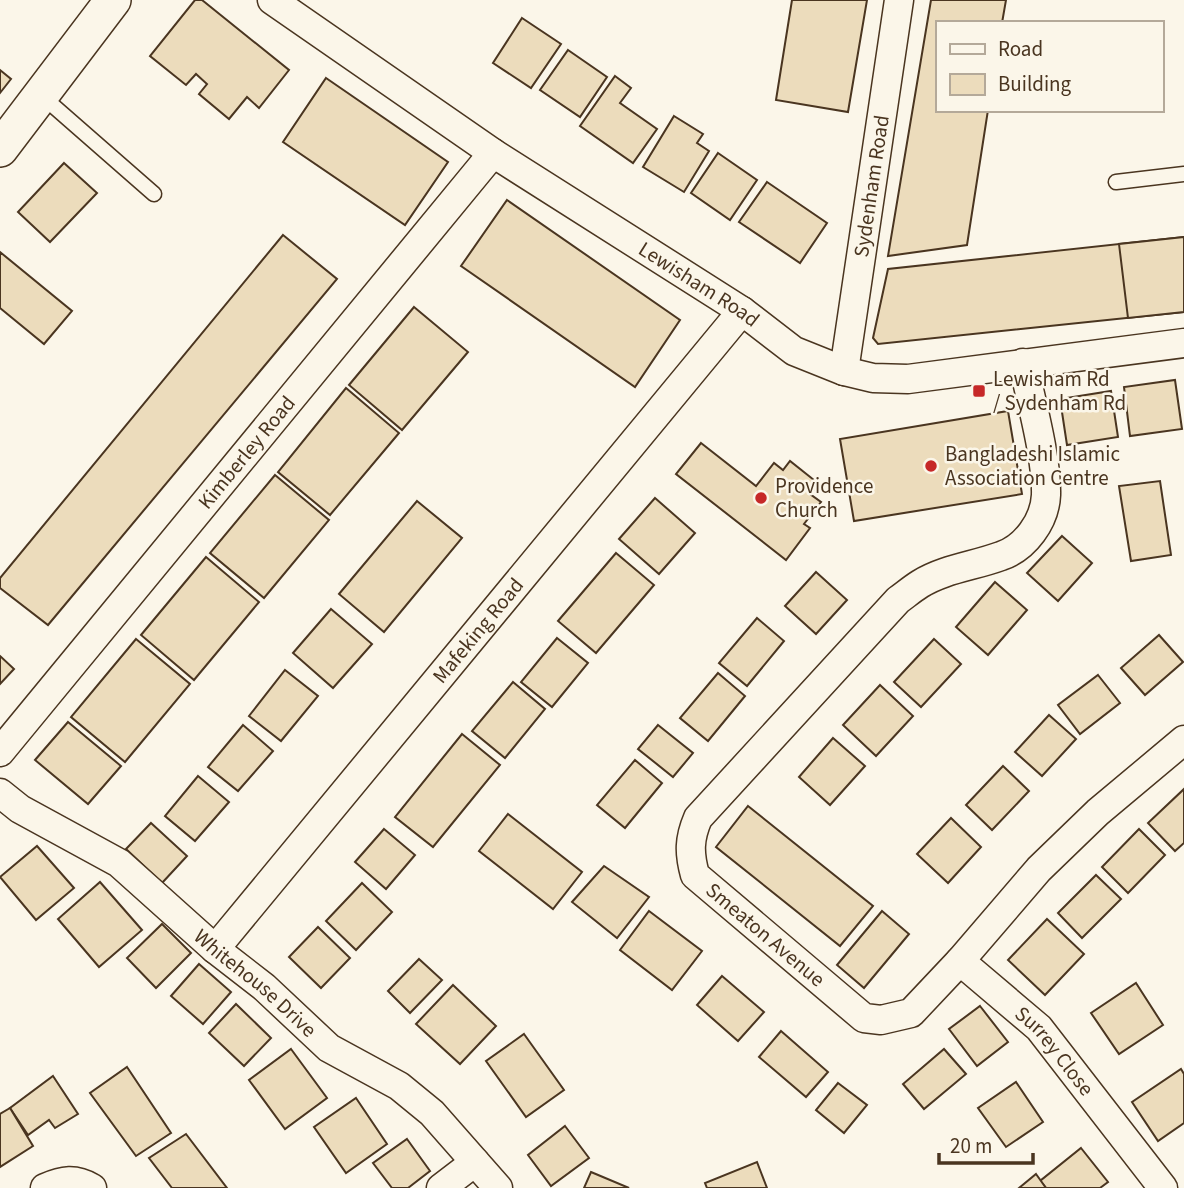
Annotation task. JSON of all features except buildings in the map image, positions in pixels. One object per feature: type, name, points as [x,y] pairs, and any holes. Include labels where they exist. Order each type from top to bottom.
[{"type":"street","points":[[0,149],[113,0]]},
{"type":"street","name":"Lewisham Road","points":[[272,0],[494,153],[742,311],[794,351],[844,371],[873,378],[908,379],[1184,343]]},
{"type":"street","name":"Sydenham Road","points":[[844,371],[899,0]]},
{"type":"street","name":"Kimberley Road","points":[[0,752],[494,153]]},
{"type":"street","name":"Mafeking Road","points":[[215,949],[742,311]]},
{"type":"street","name":"Smeaton Avenue","points":[[1023,363],[1044,468],[1046,497],[1040,521],[1024,542],[1004,555],[920,583],[898,600],[698,818],[690,836],[689,854],[695,875],[864,1018],[881,1020],[911,1013],[1039,869],[1098,812],[1184,740]]},
{"type":"street","name":"Whitehouse Drive","points":[[0,793],[20,809],[119,863],[215,949],[264,987],[329,1048],[407,1092],[432,1113],[498,1188]]},
{"type":"street","name":"Surrey Close","points":[[960,961],[1039,1028],[1163,1188]]},
{"type":"street","points":[[442,1188],[475,1162]]},
{"type":"street","points":[[45,1188],[64,1180],[84,1183],[92,1188]]},
{"type":"street","points":[[1174,1188],[1184,1185]]},
{"type":"lane","points":[[42,96],[154,194]]},
{"type":"lane","points":[[1116,182],[1184,174]]},
{"type":"place","name":"Lewisham Rd / Sydenham Rd","points":[[979,391]]},
{"type":"place","name":"Bangladeshi Islamic Association Centre","points":[[931,466]]},
{"type":"place","name":"Providence Church","points":[[761,498]]}]
